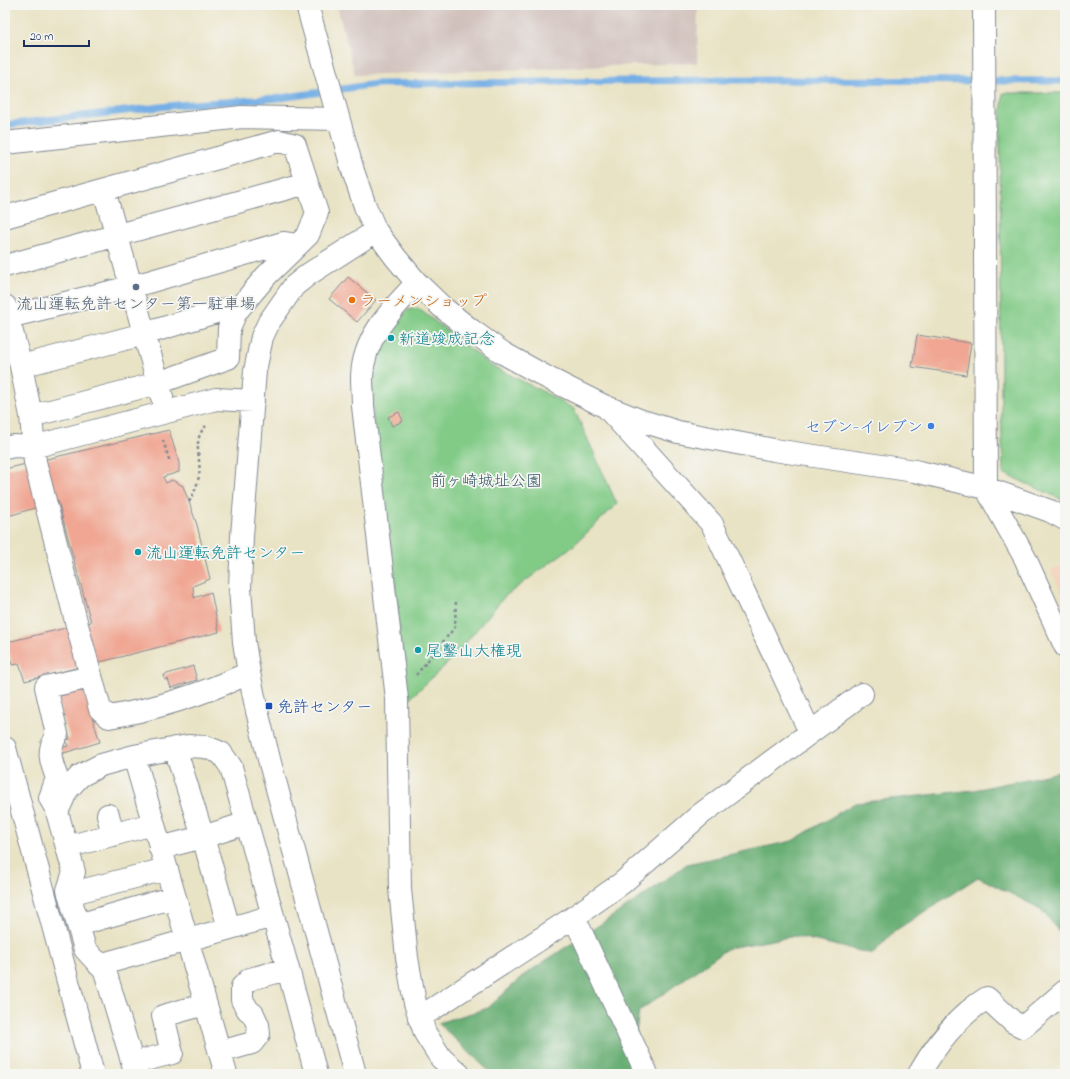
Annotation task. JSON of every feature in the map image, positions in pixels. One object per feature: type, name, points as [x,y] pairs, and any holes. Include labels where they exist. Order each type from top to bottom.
[{"type":"street","points":[[307,5],[353,171],[365,206],[376,231],[417,283],[448,312],[503,353],[548,378],[604,406],[639,420],[678,432],[774,450],[915,471],[986,488],[1050,511],[1065,519]]},
{"type":"street","points":[[984,5],[986,488],[1025,558],[1065,646]]},
{"type":"street","points":[[5,143],[242,116],[338,119]]},
{"type":"street","points":[[5,217],[279,141],[295,145],[317,213],[308,235],[267,274],[236,312],[229,328],[228,358],[158,383],[31,416]]},
{"type":"street","points":[[5,266],[307,183]]},
{"type":"street","points":[[104,190],[166,412]]},
{"type":"street","points":[[356,1074],[270,763],[249,673],[244,642],[240,588],[242,536],[252,401],[255,371],[262,337],[279,306],[294,286],[308,274],[376,231]]},
{"type":"street","points":[[249,673],[216,687],[178,700],[126,714],[109,717],[100,708],[35,462],[32,447],[31,416],[6,312],[131,287],[283,243],[297,245]]},
{"type":"street","points":[[417,283],[393,308],[379,326],[367,349],[362,377],[363,406],[397,698],[400,889],[407,958],[411,984],[425,1033],[441,1058],[459,1074]]},
{"type":"street","points":[[20,366],[144,334],[226,309],[236,312]]},
{"type":"street","points":[[5,448],[14,446],[32,447],[216,399],[252,401]]},
{"type":"street","points":[[604,406],[712,524],[810,732]]},
{"type":"street","points":[[91,677],[46,688],[57,734],[50,753],[51,762],[58,778],[50,798],[58,812],[74,872],[68,890],[85,949],[105,971],[135,1068],[172,1053],[163,1016],[205,1004]]},
{"type":"street","points":[[420,1018],[574,917],[622,883],[700,814],[862,694]]},
{"type":"street","points":[[58,812],[67,790],[80,776],[101,765],[134,756],[188,746],[206,747],[222,753],[231,767],[316,1074]]},
{"type":"street","points":[[5,748],[93,1074]]},
{"type":"street","points":[[175,748],[203,837],[229,928]]},
{"type":"street","points":[[134,756],[226,1074]]},
{"type":"street","points":[[160,848],[203,837],[247,823]]},
{"type":"street","points":[[67,847],[110,825],[153,824]]},
{"type":"street","points":[[69,894],[123,871],[166,869]]},
{"type":"street","points":[[78,925],[135,918],[174,897]]},
{"type":"street","points":[[99,964],[273,916]]},
{"type":"street","points":[[574,917],[647,1074]]},
{"type":"street","points":[[220,1052],[252,1043],[259,1034],[258,1025],[253,1014],[248,1010],[242,1000],[242,987],[250,979],[288,969]]},
{"type":"street","points":[[918,1074],[945,1034],[972,1007],[987,998],[1013,1022],[1023,1026],[1065,991]]},
{"type":"path","points":[[189,502],[195,491],[199,475],[197,446],[199,435],[204,427],[210,422]]},
{"type":"path","points":[[163,440],[170,463]]},
{"type":"path","points":[[397,698],[455,627],[456,599]]},
{"type":"shaded area","points":[[337,5],[698,5],[697,63],[355,75]]},
{"type":"shaded area","points":[[1065,564],[1065,600],[1051,570]]},
{"type":"green space","points":[[1003,93],[1065,93],[1065,501],[1003,473],[1001,408],[1000,129]]},
{"type":"green space","name":"前ヶ崎城址公園","points":[[418,308],[492,366],[574,409],[617,504],[574,545],[504,597],[452,659],[405,703],[394,570],[373,423],[373,377],[384,330],[408,310]]},
{"type":"green space","points":[[1065,771],[1065,939],[1041,909],[978,877],[893,932],[873,954],[795,936],[728,948],[639,1011],[630,1074],[492,1074],[438,1023],[488,1008],[524,975],[643,896],[687,864],[792,841],[855,803],[974,790]]},
{"type":"building","name":"ラーメンショップ","points":[[348,277],[376,300],[357,322],[329,299]]},
{"type":"building","points":[[917,335],[971,343],[966,375],[912,367]]},
{"type":"building","points":[[399,412],[403,421],[392,426],[388,417]]},
{"type":"building","name":"流山運転免許センター","points":[[169,430],[179,463],[179,472],[163,477],[166,483],[172,480],[183,486],[189,502],[197,525],[210,579],[193,586],[194,598],[211,592],[219,632],[25,681],[19,664],[12,665],[7,642],[91,622],[58,501],[5,517],[5,469]]},
{"type":"building","points":[[193,666],[197,680],[171,688],[168,679],[165,680],[164,675]]},
{"type":"building","points":[[83,689],[100,742],[61,754],[65,765],[59,767],[54,750],[68,746],[66,740],[70,739],[57,697]]},
{"type":"waterway","points":[[5,125],[177,105],[280,98],[376,84],[723,80],[1065,81]]},
{"type":"place","name":"流山運転免許センター第一駐車場","points":[[136,287]]},
{"type":"place","name":"ラーメンショップ","points":[[352,300]]},
{"type":"place","name":"新道竣成記念","points":[[391,338]]},
{"type":"place","name":"セブン-イレブン","points":[[931,426]]},
{"type":"place","name":"流山運転免許センター","points":[[138,552]]},
{"type":"place","name":"尾鑿山大権現","points":[[418,650]]},
{"type":"place","name":"免許センター","points":[[269,706]]}]
